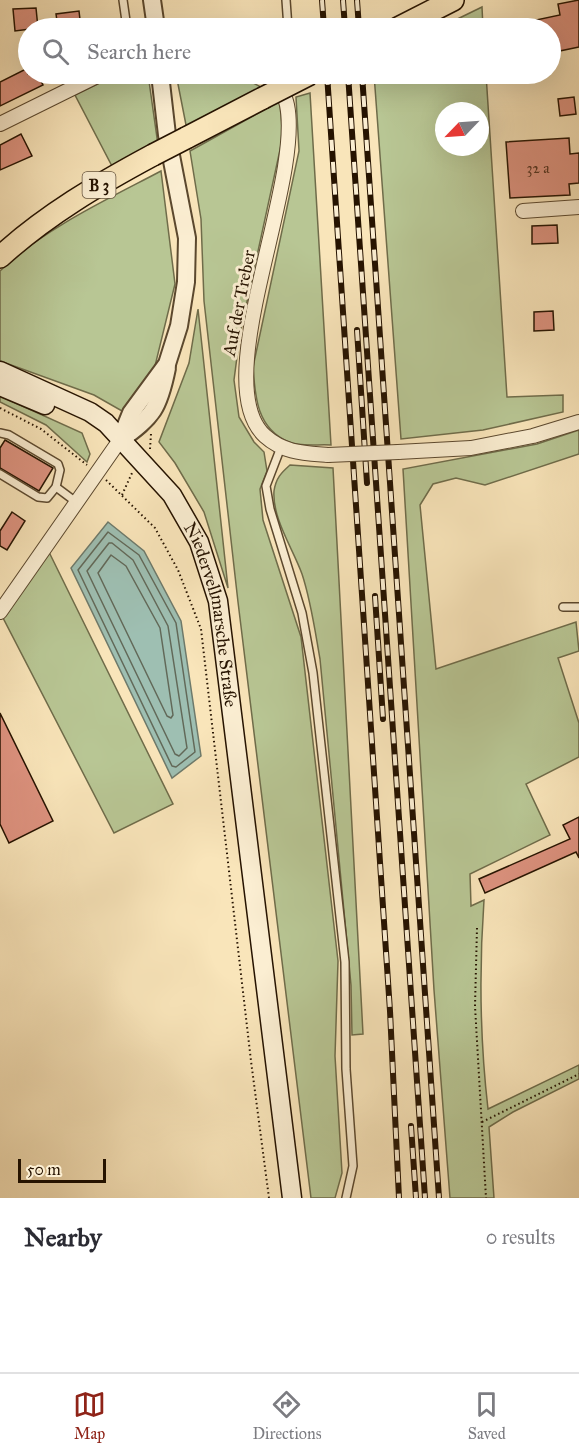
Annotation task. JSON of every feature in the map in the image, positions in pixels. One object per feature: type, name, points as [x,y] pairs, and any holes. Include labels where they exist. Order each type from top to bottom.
[{"type":"main road","points":[[418,18],[453,0]]},
{"type":"main road","name":"B 3","points":[[0,257],[48,218],[153,155],[290,84]]},
{"type":"main road","name":"Niedervellmarsche Straße","points":[[0,371],[90,412],[106,423],[172,495],[199,542],[218,601],[292,1198]]},
{"type":"main road","points":[[0,386],[120,440]]},
{"type":"street","points":[[152,0],[155,18]]},
{"type":"street","points":[[0,124],[81,84]]},
{"type":"street","points":[[0,612],[120,440],[131,413],[167,364],[179,326],[186,282],[187,238],[167,135],[161,84]]},
{"type":"street","name":"Auf der Treber","points":[[276,84],[287,104],[288,152],[244,374],[247,401],[253,419],[263,435],[295,453],[398,452],[471,448],[533,436],[579,422]]},
{"type":"street","points":[[523,211],[579,207]]},
{"type":"lane","points":[[123,0],[126,18]]},
{"type":"lane","points":[[286,0],[287,18]]},
{"type":"lane","points":[[0,433],[9,435],[58,464],[60,476],[56,487],[47,498],[38,496],[0,474]]},
{"type":"lane","points":[[281,447],[266,486],[270,509],[302,613],[313,673],[345,962],[346,1069],[353,1166],[346,1198]]},
{"type":"lane","points":[[56,487],[76,502]]},
{"type":"lane","points":[[563,607],[579,607]]},
{"type":"path","points":[[0,408],[41,429],[97,472],[155,528],[178,570],[201,629],[250,1062],[269,1198]]},
{"type":"path","points":[[477,928],[475,1006],[486,1198]]},
{"type":"path","points":[[481,1123],[579,1074]]},
{"type":"green space","points":[[482,7],[483,18],[459,18]]},
{"type":"green space","points":[[98,84],[149,84],[158,145],[113,168],[75,95]]},
{"type":"green space","points":[[178,84],[255,84],[265,89],[187,130]]},
{"type":"green space","points":[[375,84],[487,84],[488,102],[435,102],[435,156],[489,156],[489,120],[507,397],[563,395],[563,412],[483,430],[401,439]]},
{"type":"green space","points":[[310,93],[331,445],[293,444],[270,429],[260,411],[253,367],[299,151],[296,97]]},
{"type":"green space","points":[[280,101],[283,136],[240,334],[234,380],[239,417],[254,442],[264,452],[267,471],[260,489],[263,520],[301,637],[338,961],[335,1056],[342,1173],[335,1198],[311,1198],[238,602],[204,301],[201,219],[190,151]]},
{"type":"green space","points":[[161,171],[175,284],[155,366],[122,411],[94,395],[0,361],[0,271],[56,228]]},
{"type":"green space","points":[[198,309],[228,588],[204,512],[175,463],[159,442],[189,363]]},
{"type":"green space","points":[[0,396],[82,433],[90,454],[87,462],[46,425],[0,402]]},
{"type":"green space","points":[[579,430],[579,454],[485,485],[456,478],[433,484],[420,505],[436,669],[576,622],[579,651],[558,658],[579,723],[579,757],[526,784],[550,835],[470,874],[471,906],[484,900],[481,1005],[488,1109],[579,1065],[579,1079],[513,1112],[489,1127],[494,1198],[450,1198],[434,990],[403,469],[537,444]]},
{"type":"green space","points":[[290,465],[333,468],[363,1034],[352,1035],[351,985],[320,659],[305,584],[280,523],[274,501],[276,483]]},
{"type":"green space","points":[[46,546],[173,804],[114,833],[0,612]]},
{"type":"water","points":[[108,522],[144,551],[181,621],[201,756],[172,778],[71,568]]},
{"type":"building","points":[[579,0],[579,47],[561,51],[561,18],[546,18],[560,15],[558,4]]},
{"type":"building","points":[[36,8],[37,18],[18,18],[18,31],[15,31],[13,9]]},
{"type":"building","points":[[79,11],[80,18],[57,18],[56,14]]},
{"type":"building","points":[[18,73],[18,84],[43,85],[0,106],[0,82]]},
{"type":"building","points":[[574,97],[576,114],[560,116],[558,99]]},
{"type":"building","points":[[21,134],[32,156],[0,170],[0,145]]},
{"type":"building","points":[[569,138],[570,154],[579,153],[579,183],[569,184],[570,195],[510,198],[506,142]]},
{"type":"building","points":[[557,225],[558,243],[532,244],[532,226]]},
{"type":"building","points":[[553,311],[554,330],[534,331],[534,312]]},
{"type":"building","points":[[5,440],[53,468],[39,491],[0,468],[0,448]]},
{"type":"building","points":[[12,512],[25,521],[7,550],[0,546],[0,531]]},
{"type":"building","points":[[0,713],[53,821],[9,843],[0,824]]},
{"type":"building","points":[[579,817],[579,858],[576,852],[485,893],[479,879],[570,839],[563,825]]},
{"type":"railway","points":[[322,0],[323,18]]},
{"type":"railway","points":[[343,0],[344,18]]},
{"type":"railway","points":[[357,0],[358,18]]},
{"type":"railway","points":[[328,84],[390,1011],[399,1198]]},
{"type":"railway","points":[[349,84],[425,1198]]},
{"type":"railway","points":[[363,84],[439,1198]]},
{"type":"railway","points":[[357,330],[367,483]]},
{"type":"railway","points":[[375,596],[383,719]]},
{"type":"railway","points":[[411,1126],[416,1198]]}]
